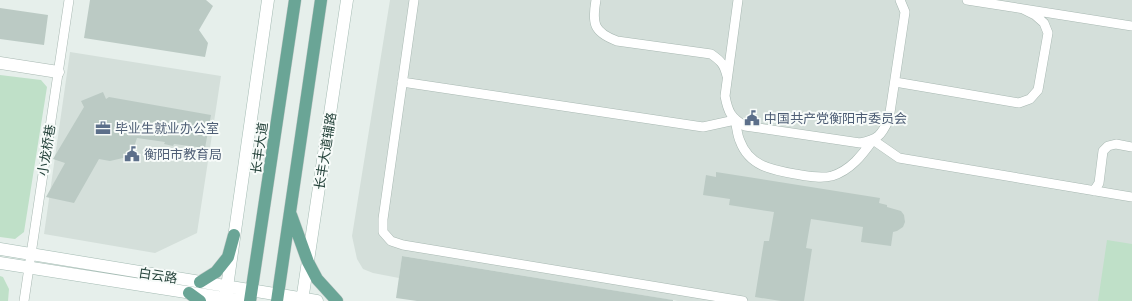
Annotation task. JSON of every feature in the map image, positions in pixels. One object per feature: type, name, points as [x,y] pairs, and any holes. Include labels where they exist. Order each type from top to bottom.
[{"type":"main road","name":"长丰大道","points":[[251,296],[294,0]]},
{"type":"main road","points":[[278,298],[321,0]]},
{"type":"main road","points":[[290,214],[316,279],[337,301]]},
{"type":"main road","points":[[200,282],[216,272],[228,257],[234,235]]},
{"type":"main road","points":[[189,292],[200,301]]},
{"type":"street","points":[[226,295],[268,0]]},
{"type":"street","name":"长丰大道辅路","points":[[302,300],[347,0]]},
{"type":"street","points":[[0,63],[58,72]]},
{"type":"street","name":"白云路","points":[[0,249],[200,282],[226,295],[243,301]]},
{"type":"street","name":"白云路","points":[[0,262],[189,292],[317,301]]},
{"type":"lane","name":"小龙桥巷","points":[[24,301],[69,0]]},
{"type":"lane","points":[[414,0],[382,219],[383,232],[391,241],[403,245],[743,301]]},
{"type":"lane","points":[[596,0],[593,18],[597,28],[606,37],[617,41],[711,54],[720,60],[725,69],[727,79]]},
{"type":"lane","points":[[738,0],[725,96],[727,110],[735,120],[745,126],[860,143],[873,140],[898,158],[1132,197]]},
{"type":"lane","points":[[735,120],[740,142],[748,155],[760,165],[775,170],[816,177],[831,176],[845,170],[859,159],[873,140],[883,131],[889,119],[905,12],[900,0]]},
{"type":"lane","points":[[967,0],[1132,26]]},
{"type":"lane","points":[[894,82],[1019,103],[1030,99],[1038,90],[1048,34],[1044,23],[1035,15],[1023,9]]},
{"type":"lane","points":[[402,82],[703,127],[735,120]]},
{"type":"lane","points":[[1094,191],[1099,183],[1103,151],[1108,146],[1116,144],[1132,147]]},
{"type":"shaded area","name":"中国共产党衡阳市委员会","points":[[390,0],[1132,0],[1132,301],[678,301],[402,256],[399,278],[373,273],[363,269],[357,259],[352,236]]},
{"type":"shaded area","name":"衡阳市教育局","points":[[70,52],[221,76],[197,233],[155,253],[44,234]]},
{"type":"green space","points":[[0,75],[41,80],[47,87],[24,232],[15,239],[0,237]]},
{"type":"green space","points":[[1107,240],[1132,244],[1132,301],[1098,301]]},
{"type":"green space","points":[[0,276],[3,277],[9,289],[8,301],[0,301]]},
{"type":"building","points":[[90,0],[206,0],[213,6],[199,30],[208,43],[205,57],[84,38]]},
{"type":"building","points":[[0,8],[48,15],[44,45],[0,39]]},
{"type":"building","name":"衡阳市教育局","points":[[103,92],[106,99],[109,97],[211,115],[205,148],[174,144],[173,146],[164,144],[165,142],[137,138],[133,150],[123,158],[110,161],[99,159],[74,203],[46,197],[65,163],[53,159],[84,107],[81,101]]},
{"type":"building","points":[[716,172],[880,198],[879,203],[901,211],[904,215],[905,222],[903,227],[893,232],[891,246],[861,242],[863,227],[811,219],[806,248],[812,249],[804,301],[781,301],[755,297],[764,241],[769,241],[774,212],[729,205],[730,199],[703,195],[706,175],[716,177]]},
{"type":"building","points":[[402,256],[673,301],[417,301],[396,298]]},
{"type":"place","name":"中国共产党衡阳市委员会","points":[[752,118]]},
{"type":"place","name":"毕业生就业办公室","points":[[103,128]]},
{"type":"place","name":"衡阳市教育局","points":[[132,154]]}]
